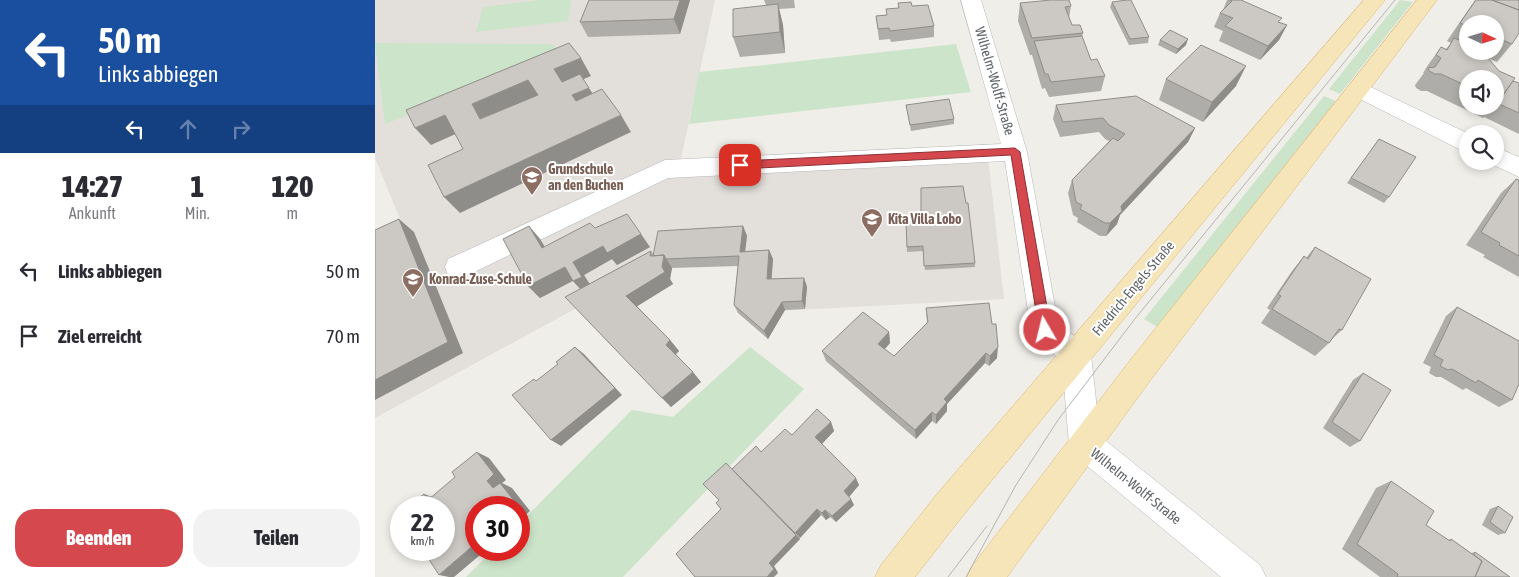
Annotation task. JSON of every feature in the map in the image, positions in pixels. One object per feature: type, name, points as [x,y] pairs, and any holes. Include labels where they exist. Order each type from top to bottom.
[{"type":"main road","points":[[985,577],[1427,0]]},
{"type":"main road","name":"Friedrich-Engels-Straße","points":[[893,577],[949,506],[1370,1]]},
{"type":"street","name":"Wilhelm-Wolff-Straße","points":[[971,0],[1015,152],[1045,330],[1076,356],[1085,444],[1248,577]]},
{"type":"street","points":[[1358,89],[1459,139]]},
{"type":"street","points":[[458,267],[665,169],[1015,152]]},
{"type":"street","points":[[1504,160],[1519,168]]},
{"type":"shaded area","name":"Grundschule an den Buchen","points":[[375,0],[715,0],[678,173],[988,158],[1004,299],[738,313],[747,236],[659,263],[375,418],[375,237],[402,224],[375,158]]},
{"type":"green space","points":[[539,0],[571,0],[568,21],[476,32],[483,7]]},
{"type":"green space","points":[[1400,0],[1413,2],[1340,94],[1329,89]]},
{"type":"green space","points":[[375,43],[550,44],[557,48],[553,57],[385,124]]},
{"type":"green space","points":[[956,44],[971,92],[689,124],[699,72]]},
{"type":"green space","points":[[1324,96],[1336,101],[1157,327],[1144,319]]},
{"type":"green space","points":[[750,347],[804,389],[623,577],[466,577],[482,561],[530,561],[530,513],[632,410],[673,417]]},
{"type":"building","points":[[589,0],[680,0],[674,19],[580,22]]},
{"type":"building","points":[[1069,0],[1071,6],[1065,7],[1072,25],[1080,25],[1083,33],[1032,38],[1020,3]]},
{"type":"building","points":[[1131,0],[1149,37],[1130,39],[1112,2]]},
{"type":"building","points":[[1230,0],[1241,0],[1282,18],[1278,22],[1287,25],[1268,46],[1225,26],[1233,18],[1220,13],[1232,1]]},
{"type":"building","points":[[1476,0],[1492,0],[1519,10],[1519,33],[1512,44],[1504,41],[1504,15],[1466,15]]},
{"type":"building","points":[[1492,0],[1519,0],[1519,10]]},
{"type":"building","points":[[911,2],[912,6],[928,5],[934,26],[890,31],[889,28],[878,29],[876,16],[887,15],[886,9],[899,8],[898,3]]},
{"type":"building","points":[[778,4],[780,32],[733,37],[733,9]]},
{"type":"building","points":[[1170,30],[1188,39],[1178,49],[1160,40]]},
{"type":"building","points":[[1082,36],[1091,60],[1097,59],[1105,76],[1051,82],[1048,74],[1045,74],[1034,41]]},
{"type":"building","points":[[1454,38],[1459,40],[1459,60],[1490,60],[1498,70],[1459,70],[1459,82],[1429,71],[1428,68],[1435,67],[1441,58],[1436,55],[1441,47],[1447,50]]},
{"type":"building","points":[[569,43],[581,58],[554,69],[562,82],[580,74],[589,88],[572,95],[576,101],[602,89],[621,115],[444,197],[428,165],[463,149],[445,115],[415,128],[406,110]],"holes":[[[528,80],[538,95],[480,119],[472,104]]]},
{"type":"building","points":[[1201,45],[1246,66],[1212,102],[1166,79]]},
{"type":"building","points":[[1504,73],[1515,78],[1504,94]]},
{"type":"building","points":[[1513,81],[1519,83],[1519,113],[1504,106],[1504,93]]},
{"type":"building","points":[[1136,96],[1195,128],[1121,206],[1122,211],[1110,223],[1105,223],[1080,209],[1082,205],[1076,202],[1072,180],[1113,138],[1118,141],[1125,134],[1109,125],[1103,118],[1063,122],[1056,105]]},
{"type":"building","points":[[949,99],[954,119],[910,125],[906,105]]},
{"type":"building","points":[[1379,139],[1416,157],[1389,197],[1351,178]]},
{"type":"building","points":[[1516,179],[1519,180],[1519,256],[1481,232]]},
{"type":"building","points":[[963,186],[966,203],[968,203],[975,263],[924,266],[923,246],[907,247],[906,222],[921,221],[921,188]]},
{"type":"building","points":[[627,214],[641,234],[607,253],[603,246],[573,262],[582,277],[573,281],[565,267],[528,286],[503,239],[529,226],[542,248],[590,223],[595,228]]},
{"type":"building","points":[[399,219],[448,342],[375,380],[375,230]]},
{"type":"building","points":[[743,226],[740,252],[769,250],[767,279],[804,278],[802,301],[782,302],[764,331],[734,305],[739,256],[666,259],[664,255],[653,256],[658,231]]},
{"type":"building","points":[[1315,247],[1371,279],[1342,330],[1339,329],[1329,343],[1272,309],[1281,296],[1278,294],[1304,256],[1308,259]]},
{"type":"building","points":[[651,251],[650,256],[664,255],[662,267],[665,272],[626,296],[670,340],[666,345],[693,372],[662,398],[565,297]]},
{"type":"building","points":[[989,303],[992,324],[996,324],[998,347],[990,356],[986,353],[944,399],[947,402],[936,415],[932,412],[915,430],[822,351],[863,312],[889,332],[878,344],[894,356],[928,322],[926,308]]},
{"type":"building","points":[[1457,307],[1519,341],[1519,384],[1512,400],[1478,380],[1476,383],[1452,369],[1448,370],[1440,366],[1443,360],[1434,355]]},
{"type":"building","points":[[575,347],[615,388],[551,440],[512,395],[534,379],[536,381],[558,364],[556,362]]},
{"type":"building","points":[[1363,373],[1391,390],[1360,441],[1332,422]]},
{"type":"building","points":[[817,409],[831,422],[815,437],[856,478],[844,491],[851,499],[832,516],[825,510],[822,513],[817,509],[795,533],[732,469],[756,446],[761,452],[785,429],[792,435]]},
{"type":"building","points":[[477,452],[494,474],[487,481],[493,488],[500,483],[510,496],[465,496],[465,553],[439,575],[430,561],[455,561],[455,496],[433,496],[455,477],[452,472]]},
{"type":"building","points":[[726,463],[796,535],[769,563],[774,569],[767,577],[695,577],[676,554],[721,509],[716,503],[719,500],[703,484]]},
{"type":"building","points":[[1391,481],[1434,511],[1426,525],[1450,541],[1451,539],[1482,561],[1475,577],[1397,577],[1398,574],[1357,544]]},
{"type":"building","points":[[1498,506],[1513,517],[1505,533],[1490,522]]},
{"type":"building","points":[[1475,552],[1510,577],[1475,577],[1482,561],[1474,555]]},
{"type":"tram line","points":[[966,577],[1016,485],[1058,420],[1134,320],[1395,0]]},
{"type":"tram line","points":[[948,577],[987,526]]},
{"type":"place","name":"Grundschule an den Buchen","points":[[532,196]]},
{"type":"place","name":"Kita Villa Lobo","points":[[872,238]]},
{"type":"place","name":"Konrad-Zuse-Schule","points":[[413,298]]},
{"type":"route","points":[[740,165],[1015,152],[1045,330]]}]
